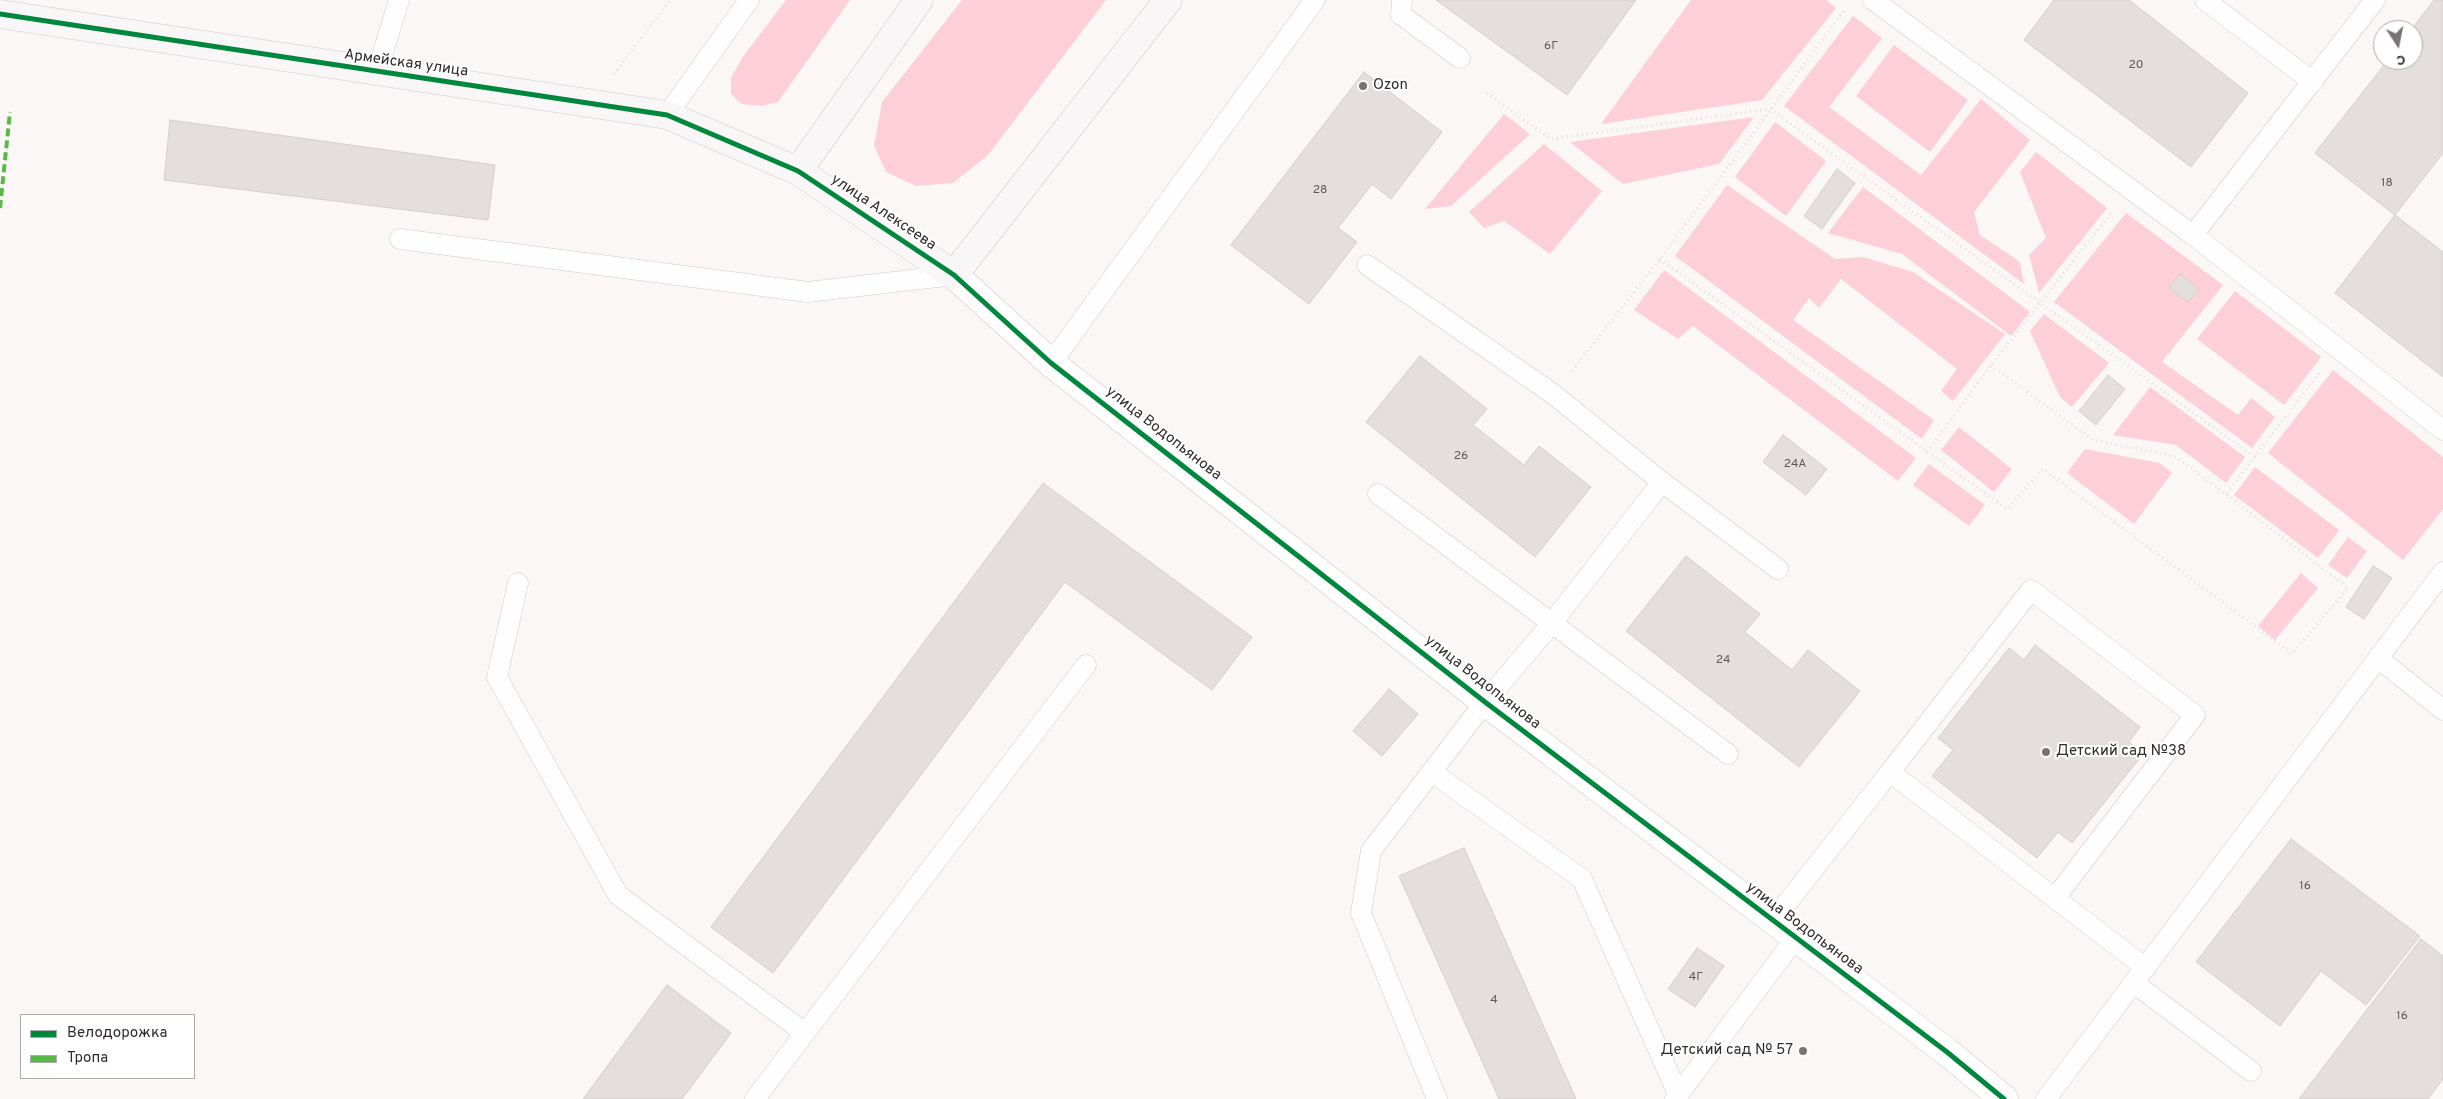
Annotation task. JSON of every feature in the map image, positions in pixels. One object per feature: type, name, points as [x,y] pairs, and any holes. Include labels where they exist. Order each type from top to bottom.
[{"type":"street","points":[[798,171],[919,0]]},
{"type":"street","points":[[954,275],[1168,0]]},
{"type":"street","name":"Армейская улица","points":[[0,14],[667,115],[798,171]]},
{"type":"street","name":"улица Алексеева","points":[[798,171],[954,275]]},
{"type":"street","name":"улица Водопьянова","points":[[954,275],[1051,363],[1485,702],[1772,922],[1947,1052],[2004,1099]]},
{"type":"lane","points":[[377,72],[399,0]]},
{"type":"lane","points":[[667,115],[749,0]]},
{"type":"lane","points":[[1051,363],[1315,0]]},
{"type":"lane","points":[[1402,0],[1401,15],[1460,58]]},
{"type":"lane","points":[[1873,0],[2193,235],[2443,430]]},
{"type":"lane","points":[[2205,0],[2313,82]]},
{"type":"lane","points":[[2193,235],[2375,0]]},
{"type":"lane","points":[[400,240],[808,292],[954,275]]},
{"type":"lane","points":[[1367,265],[1553,394],[1662,482],[1778,569]]},
{"type":"lane","points":[[1437,1099],[1361,913],[1371,851],[1433,773],[1485,702],[1552,623],[1662,482]]},
{"type":"lane","points":[[1378,494],[1728,754]]},
{"type":"lane","points":[[2046,1099],[2443,572]]},
{"type":"lane","points":[[518,584],[497,677],[618,895],[805,1033]]},
{"type":"lane","points":[[1772,922],[2031,590],[2195,715],[2055,898]]},
{"type":"lane","points":[[2378,658],[2443,710]]},
{"type":"lane","points":[[755,1099],[1086,665]]},
{"type":"lane","points":[[1890,772],[2055,898],[2251,1071]]},
{"type":"lane","points":[[1433,773],[1582,879],[1677,1097],[1795,938]]},
{"type":"path","points":[[611,79],[670,0]]},
{"type":"path","points":[[1553,394],[1660,259],[1846,8]]},
{"type":"path","points":[[1487,93],[1552,138],[1770,110],[2255,457]]},
{"type":"path","points":[[1926,452],[1991,365],[2130,190]]},
{"type":"path","points":[[1660,259],[2007,509],[2043,469],[2292,654],[2348,588],[2174,456],[2094,440],[1991,365]]},
{"type":"path","points":[[2226,494],[2338,348]]},
{"type":"shaded area","points":[[786,0],[850,0],[778,102],[761,106],[742,104],[731,94],[731,78],[742,58]]},
{"type":"shaded area","points":[[962,0],[1106,0],[988,155],[953,183],[916,186],[886,172],[874,145],[882,102]]},
{"type":"shaded area","points":[[1691,0],[1826,0],[1836,8],[1762,100],[1601,124]]},
{"type":"shaded area","points":[[1853,16],[1882,38],[1829,107],[1921,175],[1981,99],[2030,140],[1974,212],[1980,235],[2020,262],[2024,284],[1784,106]]},
{"type":"shaded area","points":[[1894,45],[1968,100],[1930,152],[1856,96]]},
{"type":"shaded area","points":[[1504,114],[1530,134],[1451,206],[1425,209]]},
{"type":"shaded area","points":[[1754,117],[1719,164],[1623,184],[1570,142]]},
{"type":"shaded area","points":[[1775,122],[1826,161],[1786,216],[1735,177]]},
{"type":"shaded area","points":[[1544,144],[1602,191],[1550,254],[1504,221],[1484,228],[1469,212]]},
{"type":"shaded area","points":[[2036,152],[2107,208],[2039,293],[2029,255],[2046,238],[2020,172]]},
{"type":"shaded area","points":[[1727,185],[1835,259],[1863,257],[1913,272],[2005,334],[1953,401],[1941,391],[1957,369],[1841,279],[1819,308],[1809,298],[1793,320],[1934,420],[1922,439],[1675,256]]},
{"type":"shaded area","points":[[1863,187],[2030,312],[2011,336],[1902,254],[1828,233]]},
{"type":"shaded area","points":[[2126,213],[2223,285],[2162,362],[2238,415],[2251,398],[2275,417],[2252,448],[2054,302]]},
{"type":"shaded area","points":[[1664,270],[1916,458],[1898,481],[1693,326],[1678,339],[1634,310]]},
{"type":"shaded area","points":[[2235,291],[2321,357],[2284,405],[2197,339]]},
{"type":"shaded area","points":[[2044,314],[2109,363],[2072,407],[2060,397],[2030,331]]},
{"type":"shaded area","points":[[2333,370],[2443,457],[2443,509],[2403,560],[2268,453]]},
{"type":"shaded area","points":[[2150,387],[2245,457],[2226,483],[2176,445],[2113,435]]},
{"type":"shaded area","points":[[1959,427],[2012,469],[1994,492],[1941,450]]},
{"type":"shaded area","points":[[2085,449],[2160,463],[2172,473],[2134,524],[2067,473]]},
{"type":"shaded area","points":[[1929,464],[1985,505],[1969,526],[1913,485]]},
{"type":"shaded area","points":[[2255,467],[2339,530],[2318,558],[2234,495]]},
{"type":"shaded area","points":[[2348,537],[2367,551],[2347,578],[2328,565]]},
{"type":"shaded area","points":[[2301,573],[2318,588],[2275,640],[2258,626]]},
{"type":"building","points":[[1436,0],[1636,0],[1567,95]]},
{"type":"building","points":[[2054,0],[2129,0],[2248,93],[2191,167],[2024,40]]},
{"type":"building","points":[[2434,0],[2443,0],[2443,153],[2395,215],[2315,153],[2380,70],[2423,70],[2423,20],[2419,20]]},
{"type":"building","points":[[1364,72],[1442,132],[1391,199],[1372,184],[1338,228],[1357,242],[1309,304],[1231,245]]},
{"type":"building","points":[[170,120],[495,165],[488,220],[164,180]]},
{"type":"building","points":[[1837,169],[1855,183],[1822,229],[1804,216]]},
{"type":"building","points":[[2395,215],[2443,252],[2443,377],[2335,293]]},
{"type":"building","points":[[2180,274],[2199,289],[2188,302],[2169,287]]},
{"type":"building","points":[[1420,356],[1487,409],[1473,425],[1524,465],[1539,446],[1591,487],[1535,557],[1366,422]]},
{"type":"building","points":[[2108,375],[2125,389],[2096,425],[2079,411]]},
{"type":"building","points":[[1783,435],[1827,469],[1806,495],[1763,462]]},
{"type":"building","points":[[1043,483],[1252,637],[1212,690],[1065,582],[773,973],[711,927]]},
{"type":"building","points":[[1686,556],[1760,614],[1745,632],[1792,670],[1808,650],[1860,691],[1799,767],[1626,631]]},
{"type":"building","points":[[2373,566],[2392,578],[2364,619],[2346,607]]},
{"type":"building","name":"Детский сад №38","points":[[2035,645],[2140,727],[2129,742],[2143,754],[2072,843],[2058,832],[2037,858],[1932,776],[1953,750],[1938,738],[2009,648],[2024,660]]},
{"type":"building","points":[[1389,689],[1418,714],[1382,756],[1353,731]]},
{"type":"building","points":[[2291,839],[2420,936],[2366,1005],[2321,971],[2280,1026],[2196,962]]},
{"type":"building","points":[[1464,848],[1576,1099],[1499,1099],[1399,876]]},
{"type":"building","points":[[2421,939],[2443,956],[2443,1079],[2428,1099],[2299,1099]]},
{"type":"building","points":[[1697,948],[1724,966],[1695,1007],[1668,989]]},
{"type":"building","points":[[667,985],[731,1033],[682,1099],[583,1099]]},
{"type":"marked path","points":[[0,208],[10,112]]},
{"type":"cycle path","points":[[0,14],[667,115],[798,171],[954,275],[1051,363],[1485,702],[1947,1052],[2004,1099]]},
{"type":"place","name":"Ozon","points":[[1363,86]]},
{"type":"place","name":"Детский сад №38","points":[[2046,752]]},
{"type":"place","name":"Детский сад № 57","points":[[1803,1051]]}]
